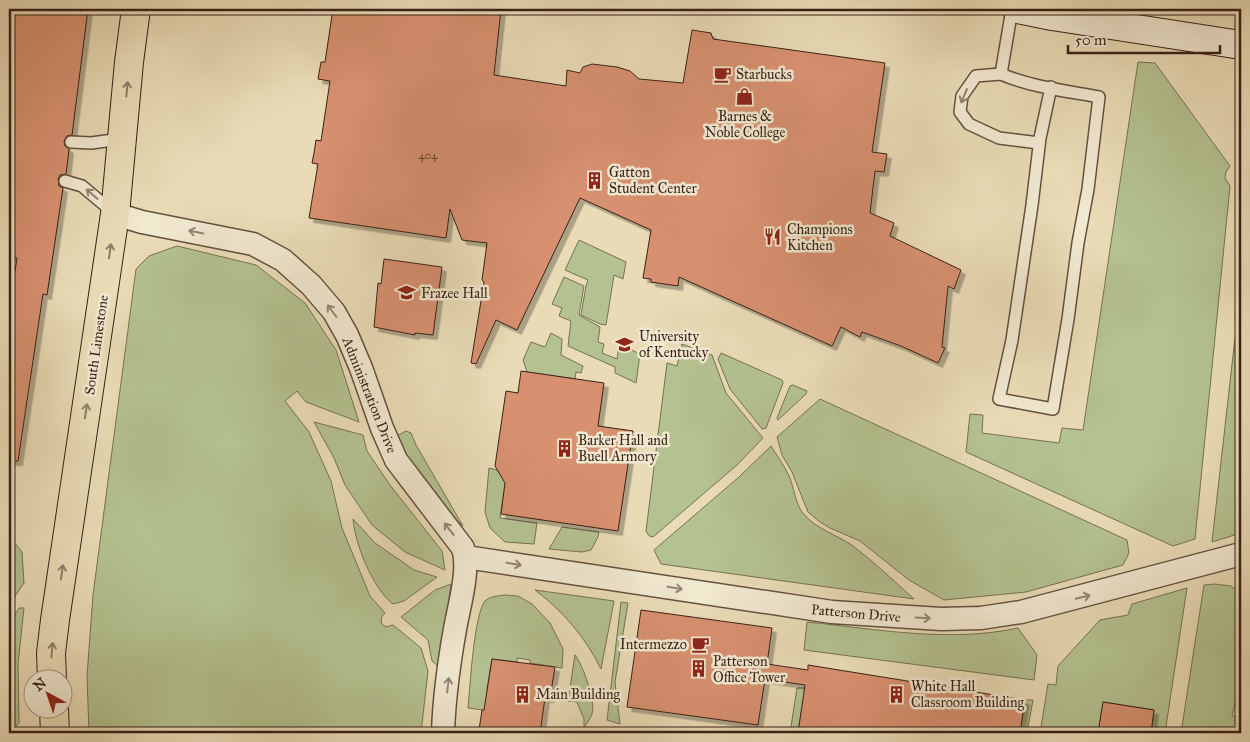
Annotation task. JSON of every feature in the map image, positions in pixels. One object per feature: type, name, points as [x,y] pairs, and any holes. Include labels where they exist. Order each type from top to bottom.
[{"type":"main road","name":"South Limestone","points":[[52,670],[51,653],[54,629],[115,214],[136,9]]},
{"type":"main road","points":[[1017,9],[1241,45]]},
{"type":"main road","points":[[54,720],[55,733]]},
{"type":"street","name":"Administration Drive","points":[[115,214],[142,222],[253,244],[283,260],[311,285],[334,312],[347,335],[396,460],[463,548],[466,557]]},
{"type":"street","name":"Patterson Drive","points":[[466,557],[832,612],[941,619],[981,618],[1021,612],[1241,554]]},
{"type":"street","points":[[442,733],[466,557]]},
{"type":"lane","points":[[1001,74],[1012,9]]},
{"type":"lane","points":[[1039,143],[999,138],[969,124],[960,112],[962,96],[976,76],[1001,74],[1014,80],[1051,87],[1099,97],[1088,189],[1053,409],[999,400],[1012,340],[1039,143],[1051,87]]},
{"type":"lane","points":[[71,142],[90,143],[122,139]]},
{"type":"lane","points":[[65,181],[82,186],[115,214]]},
{"type":"green space","points":[[1138,62],[1155,63],[1230,166],[1225,178],[1230,186],[1195,539],[1173,546],[966,452],[970,414],[983,415],[982,433],[1059,443],[1062,428],[1083,430]]},
{"type":"green space","points":[[579,240],[626,262],[623,279],[614,275],[606,325],[581,315],[588,280],[565,270]]},
{"type":"green space","points":[[177,246],[256,265],[305,303],[336,350],[359,422],[306,402],[297,391],[285,401],[309,432],[331,481],[342,528],[370,596],[385,613],[382,616],[381,623],[386,627],[393,625],[421,648],[428,671],[421,733],[89,733],[87,676],[93,595],[136,269],[149,256]]},
{"type":"green space","points":[[1241,250],[1241,321],[1235,320]]},
{"type":"green space","points":[[564,277],[584,286],[579,315],[600,327],[598,342],[604,344],[602,353],[617,359],[619,344],[640,354],[636,383],[615,373],[615,367],[568,346],[571,321],[559,316],[562,308],[552,304]]},
{"type":"green space","points":[[551,333],[562,339],[561,355],[583,366],[581,373],[576,372],[575,379],[527,372],[523,360],[531,342],[545,347]]},
{"type":"green space","points":[[1235,338],[1241,339],[1241,533],[1212,542]]},
{"type":"green space","points":[[682,344],[712,355],[726,393],[763,438],[737,465],[653,537],[649,536],[646,531],[667,363],[677,366]]},
{"type":"green space","points":[[721,353],[782,380],[783,383],[766,428],[762,429],[730,389],[718,359]]},
{"type":"green space","points":[[793,385],[807,391],[806,394],[778,420],[777,418],[790,386]]},
{"type":"green space","points":[[820,399],[1127,540],[1129,553],[1123,565],[1026,592],[944,600],[909,580],[860,541],[830,528],[808,512],[792,472],[782,455],[777,437]]},
{"type":"green space","points":[[314,422],[363,435],[367,451],[390,485],[442,551],[445,570],[405,552],[372,525],[345,485],[334,458]]},
{"type":"green space","points":[[406,431],[411,433],[463,526],[419,480],[395,437]]},
{"type":"green space","points":[[771,446],[791,480],[798,504],[807,518],[853,546],[914,599],[661,564],[654,550],[739,477]]},
{"type":"green space","points":[[489,468],[497,470],[499,473],[507,472],[500,518],[537,523],[534,544],[505,542],[490,528],[485,512]]},
{"type":"green space","points":[[353,519],[375,543],[414,570],[437,577],[404,601],[393,604],[379,588],[366,565],[357,541]]},
{"type":"green space","points":[[562,527],[599,532],[598,537],[591,550],[582,552],[549,549]]},
{"type":"green space","points":[[9,536],[22,552],[24,583],[9,605]]},
{"type":"green space","points":[[451,584],[439,667],[432,661],[428,640],[401,617],[435,590]]},
{"type":"green space","points":[[1204,585],[1231,586],[1241,593],[1241,686],[1239,686],[1232,716],[1241,718],[1241,733],[1181,733]]},
{"type":"green space","points":[[1187,588],[1165,733],[1151,733],[1154,710],[1103,702],[1098,733],[1040,733],[1048,684],[1056,685],[1058,666],[1100,620],[1128,615],[1132,604]]},
{"type":"green space","points":[[535,590],[614,601],[601,669],[588,646],[572,625],[555,606]]},
{"type":"green space","points":[[495,596],[518,596],[532,604],[550,623],[563,649],[562,668],[530,663],[530,660],[517,658],[517,662],[492,659],[487,688],[491,711],[468,708],[478,619],[486,600]]},
{"type":"green space","points":[[621,602],[628,603],[615,682],[620,724],[607,720]]},
{"type":"green space","points":[[19,608],[24,608],[18,664],[19,723],[9,729],[9,624]]},
{"type":"green space","points":[[807,622],[939,635],[992,632],[1018,628],[1037,655],[1034,680],[804,650]]},
{"type":"green space","points":[[575,655],[585,675],[593,708],[591,717],[584,728],[584,719],[577,702],[568,701]]},
{"type":"green space","points":[[797,688],[805,688],[798,733],[790,733]]},
{"type":"green space","points":[[1025,700],[1033,700],[1027,733],[1020,733]]},
{"type":"building","points":[[9,9],[88,9],[72,135],[67,136],[64,141],[65,146],[69,149],[66,174],[60,175],[58,179],[59,186],[63,188],[47,295],[43,294],[18,461],[9,461],[9,311],[17,258],[9,257]]},
{"type":"building","name":"Gatton Student Center","points":[[333,9],[501,9],[494,75],[566,86],[567,70],[580,73],[583,67],[592,64],[617,67],[630,71],[639,79],[683,83],[692,30],[711,33],[713,39],[885,63],[872,152],[887,154],[884,172],[875,171],[870,213],[894,223],[890,236],[961,270],[954,289],[948,286],[942,347],[945,348],[938,363],[901,346],[862,332],[860,337],[841,327],[832,346],[679,277],[678,286],[651,282],[651,279],[643,278],[651,230],[580,198],[517,330],[496,320],[476,364],[471,363],[484,282],[482,280],[487,243],[462,240],[450,209],[446,238],[309,218],[318,164],[312,163],[316,140],[321,141],[330,81],[318,79],[321,62],[325,62]]},
{"type":"building","name":"Frazee Hall","points":[[384,259],[442,267],[433,335],[415,333],[415,335],[374,327],[378,283],[381,284]]},
{"type":"building","name":"Barker Hall and Buell Armory","points":[[521,371],[604,383],[598,426],[633,431],[618,531],[501,514],[505,483],[495,466],[506,391],[518,393]]},
{"type":"building","points":[[641,610],[772,628],[767,664],[808,670],[808,665],[1025,700],[1020,733],[798,733],[805,685],[765,679],[758,725],[627,707]]},
{"type":"building","name":"Main Building","points":[[492,659],[555,667],[550,698],[545,698],[540,733],[487,733],[479,730]]},
{"type":"building","points":[[1103,702],[1154,710],[1151,733],[1098,733]]},
{"type":"place","name":"Starbucks","points":[[722,74]]},
{"type":"place","name":"Barnes & Noble College","points":[[745,96]]},
{"type":"place","name":"Gatton Student Center","points":[[595,180]]},
{"type":"place","name":"Champions Kitchen","points":[[773,237]]},
{"type":"place","name":"Frazee Hall","points":[[407,293]]},
{"type":"place","name":"University of Kentucky","points":[[625,344]]},
{"type":"place","name":"Barker Hall and Buell Armory","points":[[564,448]]},
{"type":"place","name":"Intermezzo","points":[[701,644]]},
{"type":"place","name":"Patterson Office Tower","points":[[699,669]]},
{"type":"place","name":"Main Building","points":[[522,694]]},
{"type":"place","name":"White Hall Classroom Building","points":[[897,694]]}]
